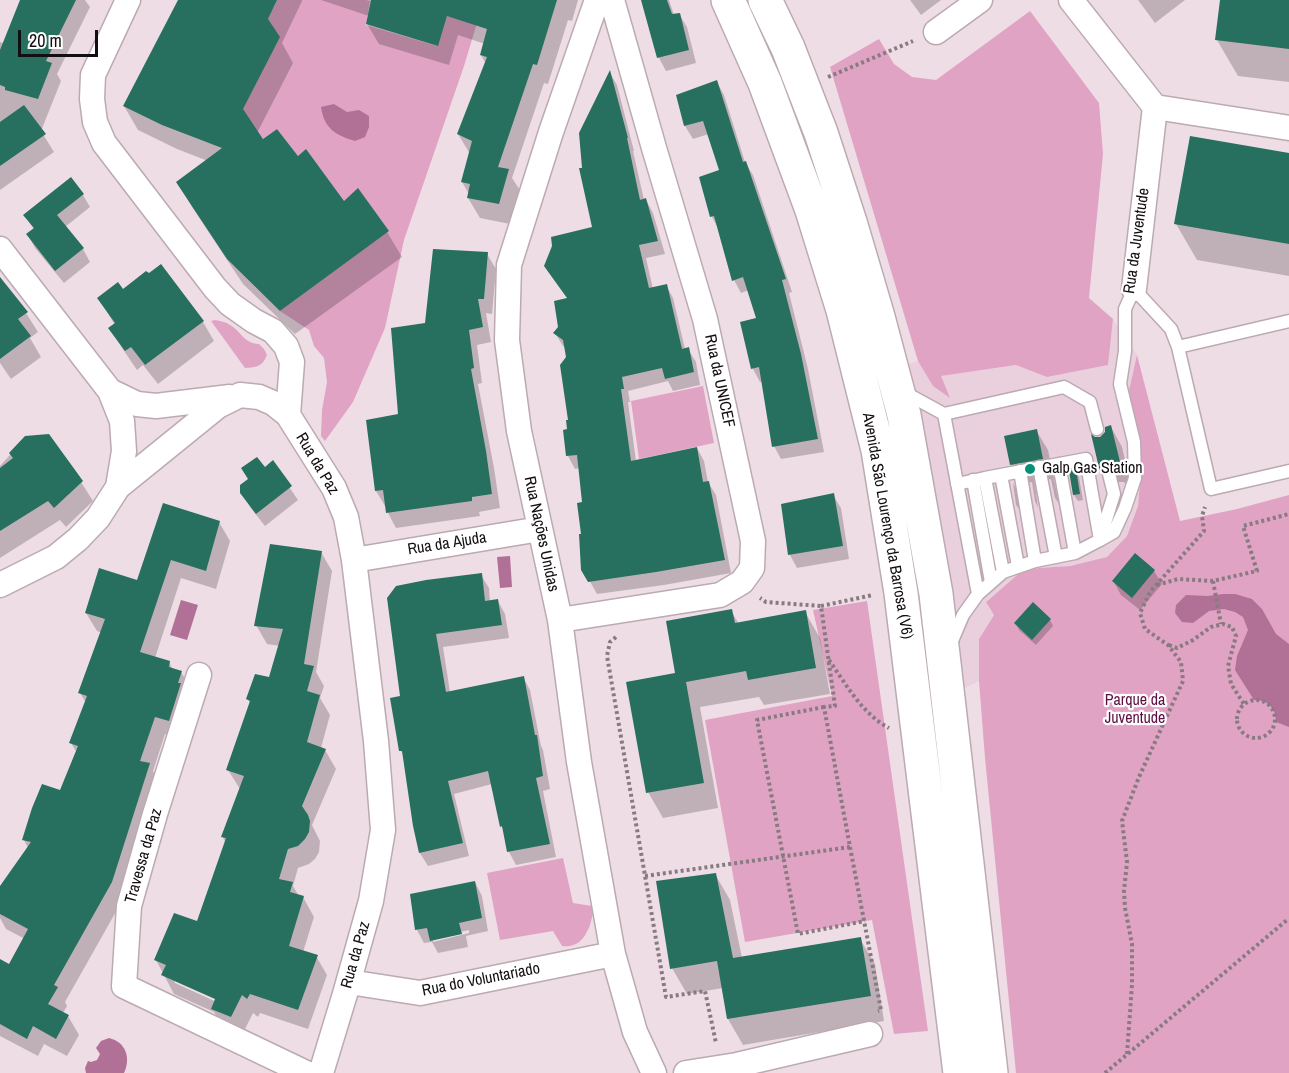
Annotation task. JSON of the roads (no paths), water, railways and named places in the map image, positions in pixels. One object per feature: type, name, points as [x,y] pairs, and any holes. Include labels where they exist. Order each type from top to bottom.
[{"type":"main road","name":"Avenida São Lourenço da Barrosa (V6)","points":[[728,0],[765,83],[812,210],[843,310],[878,450],[901,593],[960,1073]]},
{"type":"main road","name":"Avenida São Lourenço da Barrosa (V6)","points":[[765,0],[788,48],[821,133],[878,317],[904,415],[932,573],[991,1073]]},
{"type":"street","name":"Rua da Paz","points":[[128,0],[93,75],[92,99],[95,122],[104,142],[215,288],[230,304],[273,331],[286,345],[292,362],[288,415],[334,488],[346,517],[354,560],[376,741],[383,830],[371,901],[321,1073]]},
{"type":"street","name":"Rua Nações Unidas","points":[[597,0],[551,132],[509,265],[507,340],[519,431],[560,620],[579,762],[613,954],[635,1032],[654,1073]]},
{"type":"street","name":"Rua da UNICEF","points":[[560,620],[720,595],[742,582],[752,568],[753,541],[705,319],[612,0]]},
{"type":"street","points":[[936,32],[980,0]]},
{"type":"street","points":[[1071,0],[1155,107],[1289,128]]},
{"type":"street","name":"Rua da Juventude","points":[[1134,289],[1155,107]]},
{"type":"street","points":[[0,249],[110,391],[122,421],[124,451],[118,487]]},
{"type":"street","points":[[110,391],[137,404],[156,406],[240,396],[259,397],[273,403],[288,415]]},
{"type":"street","points":[[0,585],[56,557],[98,518],[118,487],[218,406],[240,396]]},
{"type":"street","name":"Rua da Ajuda","points":[[354,560],[540,529]]},
{"type":"street","name":"Travessa da Paz","points":[[199,675],[129,906],[124,986],[306,1073]]},
{"type":"street","name":"Rua do Voluntariado","points":[[349,982],[420,993],[613,954]]},
{"type":"street","points":[[686,1073],[737,1065],[870,1023]]},
{"type":"lane","points":[[1134,289],[1171,329],[1178,347],[1211,489],[1289,471]]},
{"type":"lane","name":"Rua da Juventude","points":[[948,697],[952,639],[963,615],[978,594],[1003,572],[1035,561],[1075,553],[1114,532],[1125,508],[1135,478],[1134,442],[1120,384],[1125,351],[1125,309],[1134,289]]},
{"type":"lane","points":[[1178,347],[1289,321]]},
{"type":"lane","points":[[892,369],[910,396],[944,414],[1064,387],[1090,402],[1097,429]]},
{"type":"lane","points":[[944,414],[978,594]]},
{"type":"lane","points":[[957,484],[1086,459],[1100,540]]},
{"type":"lane","points":[[1059,464],[1075,553]]},
{"type":"lane","points":[[1039,467],[1056,557]]},
{"type":"lane","points":[[1100,540],[1114,494],[1108,470]]},
{"type":"lane","points":[[1020,471],[1035,561]]},
{"type":"lane","points":[[1001,475],[1018,566]]},
{"type":"lane","points":[[979,479],[1003,572]]},
{"type":"lane","points":[[979,479],[991,582]]},
{"type":"place","name":"Galp Gas Station","points":[[1030,469]]},
{"type":"park label","name":"Parque da Juventude","points":[[1135,710]]}]
